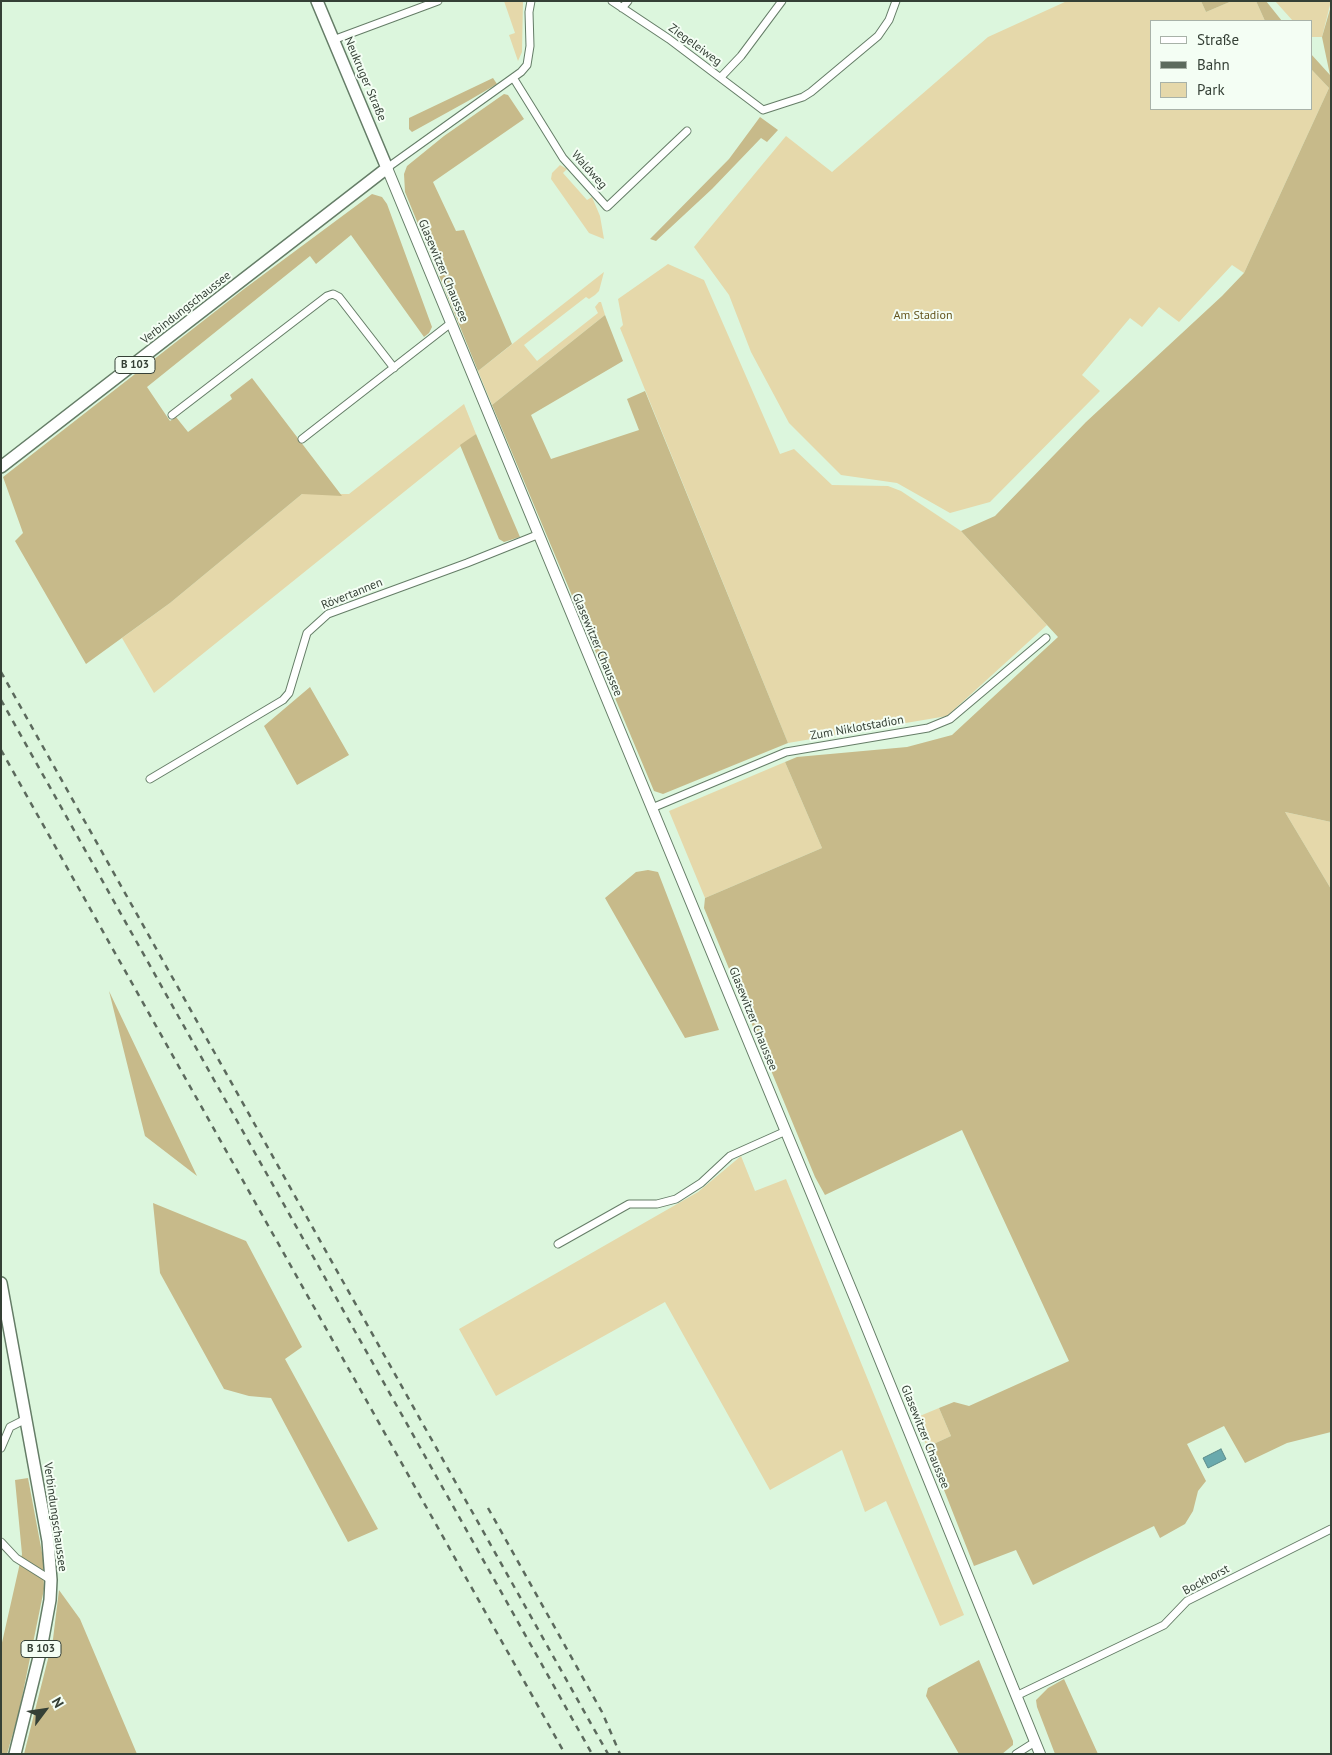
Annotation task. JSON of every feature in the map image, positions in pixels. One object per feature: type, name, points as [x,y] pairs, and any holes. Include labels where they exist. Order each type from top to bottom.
[{"type":"main road","name":"Neukruger Straße","points":[[317,1],[387,168]]},
{"type":"main road","name":"Glasewitzer Chaussee","points":[[387,168],[537,535],[786,1131],[1040,1754]]},
{"type":"main road","name":"Verbindungschaussee","points":[[1,467],[387,168]]},
{"type":"main road","name":"Verbindungschaussee","points":[[1,1283],[48,1541],[51,1580],[50,1600],[41,1649],[15,1754]]},
{"type":"street","points":[[333,40],[438,1]]},
{"type":"street","points":[[387,168],[514,79],[527,65],[530,46],[529,12],[531,1]]},
{"type":"street","name":"Ziegeleiweg","points":[[612,1],[763,110],[803,97],[812,92],[878,36],[890,20],[896,1]]},
{"type":"street","points":[[622,8],[628,1]]},
{"type":"street","points":[[721,78],[741,56],[782,1]]},
{"type":"street","name":"Waldweg","points":[[514,79],[562,158],[606,206],[687,131]]},
{"type":"street","points":[[172,415],[327,296],[333,294],[339,297],[394,368]]},
{"type":"street","points":[[302,439],[451,324]]},
{"type":"street","name":"Rövertannen","points":[[150,779],[283,700],[289,694],[307,633],[328,614],[537,535]]},
{"type":"street","name":"Zum Niklotstadion","points":[[652,808],[786,752],[928,728],[950,719],[1046,638]]},
{"type":"street","points":[[558,1244],[629,1204],[657,1204],[676,1199],[701,1183],[730,1156],[786,1131]]},
{"type":"street","points":[[1,1448],[10,1427],[26,1419]]},
{"type":"street","name":"Bockhorst","points":[[1016,1696],[1164,1625],[1187,1601],[1331,1529]]},
{"type":"street","points":[[1,1542],[16,1558],[51,1580]]},
{"type":"street","points":[[1016,1754],[1035,1742]]},
{"type":"green space","points":[[504,1],[523,1],[522,52],[518,61],[509,35],[515,33]]},
{"type":"green space","name":"Am Stadion","points":[[1067,1],[1201,1],[1206,12],[1232,1],[1256,1],[1265,20],[1150,20],[1150,110],[1312,110],[1312,70],[1329,88],[1244,273],[1232,265],[1179,322],[1159,307],[1142,327],[1130,318],[1082,375],[1100,391],[990,502],[950,513],[897,483],[841,475],[789,423],[751,352],[729,295],[694,247],[786,136],[832,172],[988,37]]},
{"type":"green space","points":[[1275,1],[1331,1],[1322,37],[1312,37],[1312,20],[1292,20]]},
{"type":"green space","points":[[560,165],[567,169],[563,173],[587,200],[592,197],[600,216],[604,239],[589,233],[551,179],[552,173]]},
{"type":"green space","points":[[668,264],[704,280],[780,454],[794,449],[832,485],[888,486],[901,491],[961,531],[1047,625],[947,716],[788,743],[620,328],[623,325],[618,299]]},
{"type":"green space","points":[[604,272],[599,291],[595,295],[589,299],[586,297],[524,345],[537,361],[598,313],[595,307],[599,302],[601,302],[605,315],[492,405],[478,371]]},
{"type":"green space","points":[[464,404],[476,434],[154,693],[122,638],[170,603],[302,494],[349,494]]},
{"type":"green space","points":[[785,762],[822,848],[705,898],[669,811]]},
{"type":"green space","points":[[1285,812],[1331,822],[1331,889]]},
{"type":"green space","points":[[741,1156],[755,1191],[786,1179],[964,1615],[940,1626],[886,1501],[865,1512],[842,1450],[770,1490],[665,1302],[496,1396],[459,1329],[698,1192]]},
{"type":"green space","points":[[939,1408],[951,1436],[927,1447],[915,1418]]},
{"type":"shaded area","points":[[1201,1],[1232,1],[1206,12]]},
{"type":"shaded area","points":[[1256,1],[1266,1],[1281,20],[1265,20]]},
{"type":"shaded area","points":[[1331,6],[1331,822],[1285,812],[1331,889],[1331,1432],[1287,1443],[1245,1463],[1224,1426],[1187,1444],[1206,1481],[1198,1491],[1193,1511],[1185,1524],[1160,1538],[1154,1526],[1033,1585],[1016,1550],[974,1566],[927,1447],[951,1436],[939,1408],[954,1402],[969,1406],[1069,1361],[962,1130],[825,1195],[815,1177],[704,908],[705,898],[822,848],[785,762],[797,757],[907,747],[952,735],[1058,637],[961,531],[995,516],[1086,422],[1222,296],[1244,273],[1329,88],[1312,70],[1312,55],[1330,75],[1322,37]]},
{"type":"shaded area","points":[[493,78],[497,84],[412,132],[409,129],[409,118]]},
{"type":"shaded area","points":[[504,94],[508,95],[524,119],[433,182],[456,231],[464,230],[512,344],[478,371],[405,192],[404,174],[407,166],[444,136]]},
{"type":"shaded area","points":[[760,117],[778,130],[767,142],[761,138],[712,189],[656,241],[650,239],[729,159]]},
{"type":"shaded area","points":[[372,194],[382,197],[387,204],[432,327],[429,333],[424,337],[351,235],[316,264],[310,256],[147,387],[170,421],[176,417],[188,432],[232,399],[230,395],[252,378],[342,496],[302,494],[170,603],[86,664],[15,541],[23,533],[3,477],[244,289]]},
{"type":"shaded area","points":[[605,315],[623,361],[531,415],[551,459],[639,430],[627,399],[645,391],[788,743],[663,794],[654,791],[492,405]]},
{"type":"shaded area","points":[[476,434],[520,537],[504,542],[499,539],[460,445]]},
{"type":"shaded area","points":[[310,687],[349,755],[297,785],[264,726]]},
{"type":"shaded area","points":[[648,870],[658,872],[719,1030],[685,1038],[605,898],[636,872]]},
{"type":"shaded area","points":[[109,991],[197,1176],[145,1136]]},
{"type":"shaded area","points":[[153,1203],[246,1241],[302,1347],[285,1359],[378,1529],[348,1542],[271,1398],[249,1396],[224,1389],[160,1273]]},
{"type":"shaded area","points":[[28,1478],[43,1558],[44,1589],[19,1712],[7,1754],[1,1754],[1,1647],[22,1554],[15,1480]]},
{"type":"shaded area","points":[[59,1590],[80,1619],[137,1754],[24,1754],[53,1639]]},
{"type":"shaded area","points":[[979,1660],[1013,1741],[1013,1745],[1002,1754],[959,1754],[926,1696],[928,1688]]},
{"type":"shaded area","points":[[1064,1679],[1098,1754],[1055,1754],[1036,1700],[1048,1688]]},
{"type":"water","points":[[1221,1449],[1226,1459],[1208,1468],[1203,1458]]},
{"type":"railway","points":[[1,672],[608,1754]]},
{"type":"railway","points":[[1,700],[592,1754]]},
{"type":"railway","points":[[1,750],[565,1754]]},
{"type":"railway","points":[[488,1508],[602,1712],[620,1754]]}]
